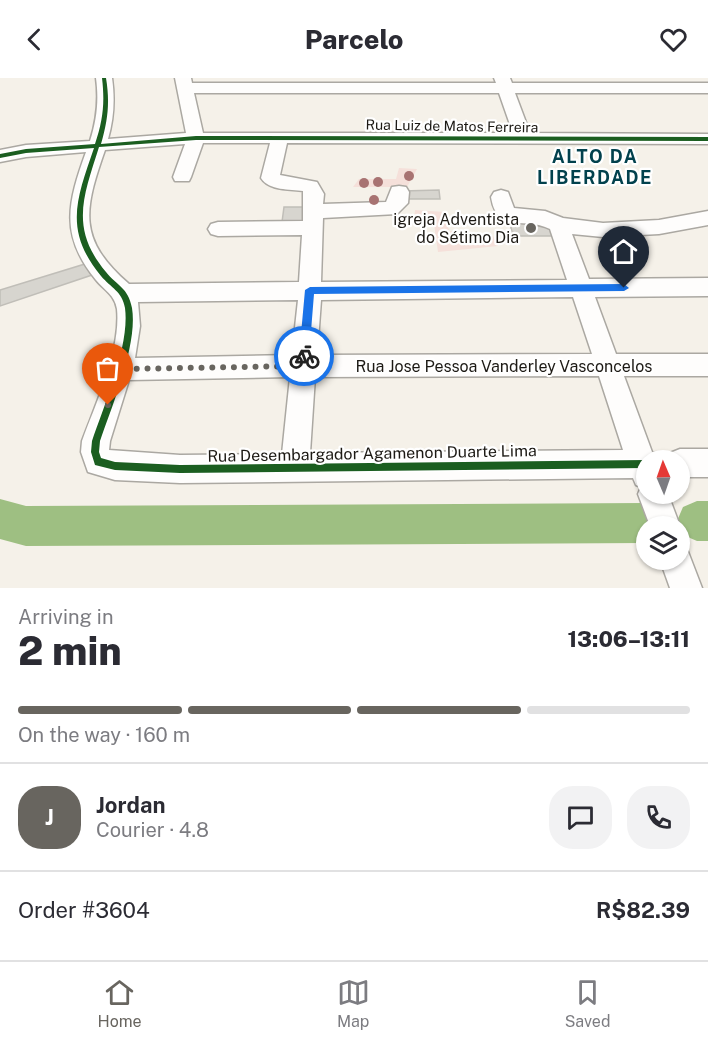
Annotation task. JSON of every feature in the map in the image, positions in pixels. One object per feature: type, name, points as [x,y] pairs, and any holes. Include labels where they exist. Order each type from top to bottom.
[{"type":"street","points":[[104,78],[106,102],[98,144],[82,197],[79,222],[81,234],[99,268],[123,292],[126,303],[127,329],[121,369]]},
{"type":"street","points":[[182,177],[196,138],[184,83],[505,84],[708,88]]},
{"type":"street","points":[[505,84],[524,140]]},
{"type":"street","points":[[280,137],[270,178],[275,181],[310,186],[314,194],[310,290],[295,468]]},
{"type":"street","name":"Rua Luiz de Matos Ferreira","points":[[0,156],[26,150],[196,138],[708,139]]},
{"type":"street","points":[[218,229],[390,209],[399,203],[399,192]]},
{"type":"street","points":[[501,197],[503,209],[509,215],[549,219],[559,225],[603,230],[659,227],[688,220],[708,219]]},
{"type":"street","points":[[559,225],[638,450]]},
{"type":"street","points":[[123,292],[708,287]]},
{"type":"street","name":"Rua Jose Pessoa Vanderley Vasconcelos","points":[[121,369],[708,365]]},
{"type":"street","name":"Rua Desembargador Agamenon Duarte Lima","points":[[121,369],[96,441],[95,452],[98,462],[115,466],[180,469],[636,468]]},
{"type":"street","points":[[690,464],[708,463]]},
{"type":"street","points":[[680,570],[686,588]]},
{"type":"shaded area","points":[[399,168],[417,169],[407,187],[353,187],[359,179],[396,179]]},
{"type":"shaded area","points":[[415,210],[445,212],[449,231],[493,236],[498,246],[438,252],[434,224],[414,220]]},
{"type":"building","points":[[439,190],[440,199],[405,199],[403,191]]},
{"type":"building","points":[[284,207],[308,207],[307,222],[282,222]]},
{"type":"building","name":"igreja Adventista do Sétimo Dia","points":[[509,220],[549,221],[553,236],[513,236]]},
{"type":"building","points":[[85,264],[92,275],[0,306],[0,290]]},
{"type":"waterway","points":[[0,519],[26,526],[636,523]]},
{"type":"waterway","points":[[697,521],[708,521]]},
{"type":"cycle path","points":[[104,78],[107,96],[106,114],[84,186],[79,222],[85,245],[97,266],[124,294],[128,308],[128,326],[121,367],[96,441],[95,452],[98,462],[115,466],[180,469],[636,464]]},
{"type":"cycle path","points":[[0,156],[26,151],[196,138],[708,139]]},
{"type":"way so far","points":[[108,405],[121,369],[303,366],[304,356]]},
{"type":"place","name":"igreja Adventista do Sétimo Dia","points":[[531,228]]},
{"type":"district","name":"ALTO DA LIBERDADE","points":[[595,167]]},
{"type":"route","points":[[304,356],[310,290],[624,288]]}]
